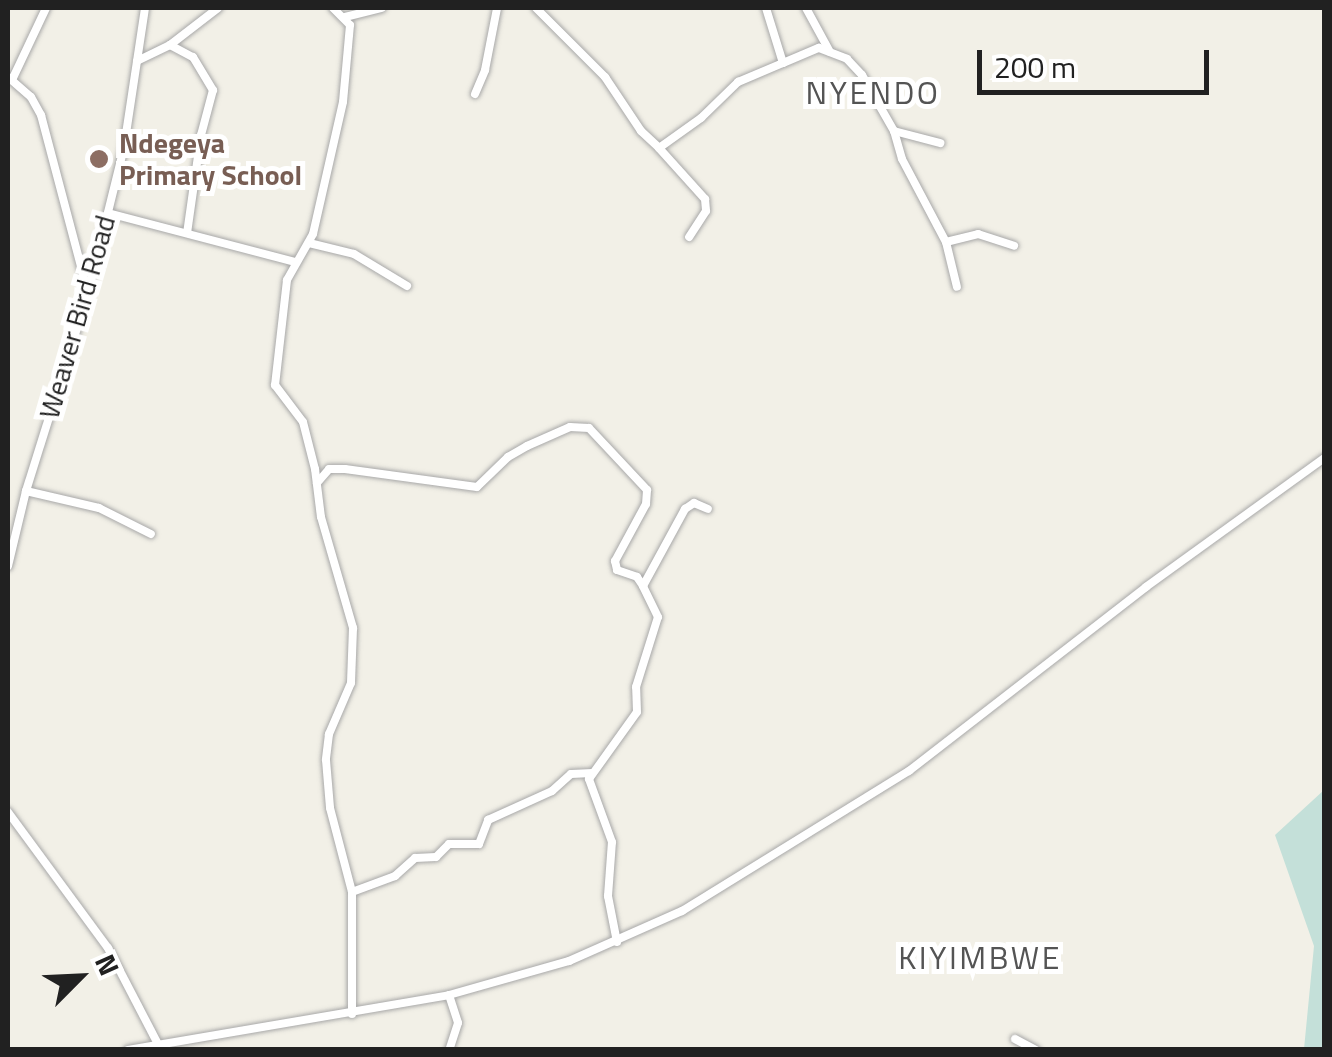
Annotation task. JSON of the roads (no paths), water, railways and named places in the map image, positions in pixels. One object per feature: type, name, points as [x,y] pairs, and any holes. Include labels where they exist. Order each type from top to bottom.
[{"type":"street","points":[[46,8],[10,79],[31,96],[41,114],[88,294]]},
{"type":"street","name":"Weaver Bird Road","points":[[8,566],[26,491],[88,294],[108,214],[145,8]]},
{"type":"street","points":[[137,61],[170,45],[218,8]]},
{"type":"street","points":[[333,8],[345,16],[350,35],[344,102],[309,242],[288,280],[275,385],[303,422],[330,557],[353,628],[351,683],[329,734],[326,760],[330,808],[352,892],[352,1014]]},
{"type":"street","points":[[345,16],[382,8]]},
{"type":"street","points":[[475,94],[485,70],[497,8]]},
{"type":"street","points":[[536,8],[606,77],[641,131],[705,199],[706,211],[689,237]]},
{"type":"street","points":[[766,8],[783,63]]},
{"type":"street","points":[[806,8],[830,52]]},
{"type":"street","points":[[170,45],[193,57],[213,90],[201,134],[187,233]]},
{"type":"street","points":[[659,148],[702,118],[738,82],[815,48],[830,52],[855,66],[894,131],[902,159],[946,242],[957,286]]},
{"type":"street","points":[[894,131],[940,143]]},
{"type":"street","points":[[108,214],[295,262]]},
{"type":"street","points":[[946,242],[978,234],[1014,246]]},
{"type":"street","points":[[309,242],[354,254],[408,286]]},
{"type":"street","points":[[317,482],[329,470],[345,470],[476,487],[508,457],[570,427],[589,428],[647,490],[646,504],[614,561],[618,570],[637,577],[658,617],[636,687],[636,712],[592,772],[589,783],[612,842],[607,882],[617,942]]},
{"type":"street","points":[[128,1050],[448,995],[551,967],[617,942],[741,878],[909,771],[1146,587],[1324,458]]},
{"type":"street","points":[[26,491],[99,508],[151,534]]},
{"type":"street","points":[[643,586],[685,509],[694,503],[708,508]]},
{"type":"street","points":[[352,892],[396,876],[416,858],[436,857],[450,844],[478,844],[488,820],[552,791],[570,774],[592,772]]},
{"type":"street","points":[[8,812],[108,948],[158,1044]]},
{"type":"street","points":[[448,995],[458,1023],[449,1050]]},
{"type":"street","points":[[1016,1039],[1036,1050]]},
{"type":"place","name":"Ndegeya Primary School","points":[[99,159]]},
{"type":"district","name":"NYENDO","points":[[873,92]]},
{"type":"district","name":"KIYIMBWE","points":[[980,957]]}]
